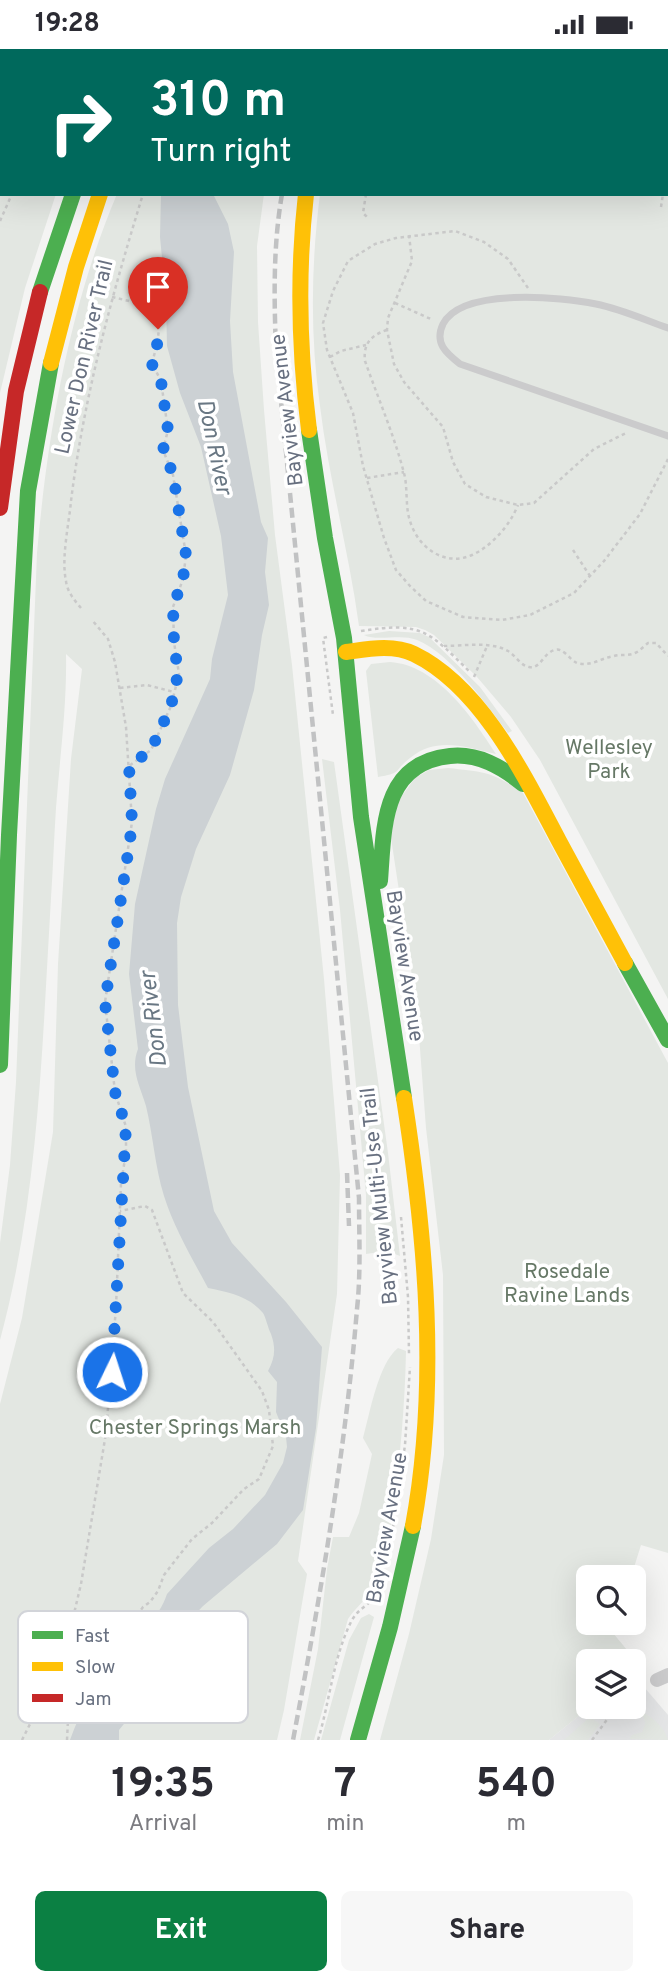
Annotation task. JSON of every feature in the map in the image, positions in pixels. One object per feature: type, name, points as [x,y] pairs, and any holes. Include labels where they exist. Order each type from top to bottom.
[{"type":"main road","points":[[0,507],[15,399],[31,322],[72,196]]},
{"type":"main road","points":[[0,1065],[9,835],[28,491],[45,381],[61,314],[99,196]]},
{"type":"main road","name":"Bayview Avenue","points":[[306,196],[298,268],[298,323],[309,426],[325,537],[346,652],[354,757],[417,1190],[425,1276],[425,1432],[408,1553],[394,1616],[358,1740]]},
{"type":"main road","points":[[346,652],[381,647],[397,648],[426,660],[472,702],[533,792],[668,1040]]},
{"type":"main road","points":[[377,925],[384,819],[403,776],[418,763],[438,754],[468,755],[489,760],[516,777],[533,792]]},
{"type":"lane","points":[[668,328],[600,305],[566,299],[501,299],[461,308],[449,315],[442,325],[439,339],[445,352],[460,364],[668,436]]},
{"type":"path","points":[[0,221],[11,196]]},
{"type":"path","name":"Lower Don River Trail","points":[[81,608],[70,593],[65,579],[67,535],[84,412],[112,297],[142,196]]},
{"type":"path","points":[[365,196],[362,207],[367,217]]},
{"type":"path","points":[[661,207],[663,196]]},
{"type":"path","points":[[534,298],[508,259],[484,242],[455,231],[409,236],[375,244],[348,261],[333,291],[323,323],[330,357],[353,413],[384,538],[397,570],[426,601],[445,611],[463,617],[502,620],[530,615],[574,593],[590,576],[630,530],[668,459]]},
{"type":"path","points":[[409,236],[412,261],[388,318],[387,330],[394,364],[404,382],[443,427],[453,462],[465,484],[486,497],[518,505],[534,503],[594,449],[640,426]]},
{"type":"path","points":[[112,297],[155,307],[159,315],[157,346],[152,363],[161,381],[168,430],[163,450],[173,474],[186,555],[183,579],[173,607],[178,674],[171,706],[151,750],[129,766]]},
{"type":"path","points":[[395,303],[426,315],[442,325]]},
{"type":"path","points":[[387,330],[366,345],[365,361],[404,473],[412,527],[428,549],[441,558],[458,559],[477,552],[503,529],[518,505]]},
{"type":"path","points":[[330,357],[341,351],[366,345]]},
{"type":"path","points":[[367,478],[404,473]]},
{"type":"path","points":[[573,550],[590,576]]},
{"type":"path","points":[[75,1611],[94,1513],[110,1394],[126,1127],[115,1092],[105,1002],[132,822],[129,766],[113,651],[108,639],[92,620]]},
{"type":"path","points":[[327,637],[323,638],[334,727]]},
{"type":"path","points":[[443,646],[487,646],[508,651],[526,667],[532,668],[537,667],[554,650],[560,650],[580,664],[635,653],[648,643],[656,643],[668,656]]},
{"type":"path","points":[[474,677],[487,646]]},
{"type":"path","points":[[120,688],[147,685],[174,692]]},
{"type":"path","points":[[120,1211],[145,1206],[152,1210],[183,1293],[213,1322],[262,1391],[269,1410],[273,1446],[259,1479],[244,1489],[212,1523],[191,1539],[164,1575],[158,1591],[139,1611]]},
{"type":"path","name":"Bayview Multi-Use Trail","points":[[389,1551],[405,1445],[410,1367],[408,1297],[400,1206]]},
{"type":"path","points":[[318,1740],[339,1657],[352,1620],[374,1600],[383,1584]]},
{"type":"path","points":[[592,1740],[607,1719]]},
{"type":"path","points":[[22,1740],[30,1723]]},
{"type":"shaded area","points":[[646,1689],[668,1715],[668,1740],[549,1740],[576,1718],[646,1719]]},
{"type":"green space","points":[[0,196],[55,196],[25,288],[0,393]]},
{"type":"green space","name":"Chester Springs Marsh","points":[[116,196],[264,196],[257,246],[258,322],[264,410],[275,535],[292,665],[324,979],[340,1175],[337,1294],[298,1561],[307,1574],[277,1740],[0,1740],[0,1404],[22,1318],[53,1132],[58,964],[71,759],[82,669],[66,654],[37,1121],[23,1231],[0,1340],[0,1243],[10,1165],[16,1082],[37,553],[54,416],[73,326],[100,237]]},
{"type":"green space","name":"Wellesley Park","points":[[320,196],[668,196],[668,999],[540,760],[511,717],[477,677],[434,635],[416,627],[359,626],[324,434],[317,379],[313,300]]},
{"type":"green space","points":[[389,631],[420,633],[429,637],[480,687],[512,731],[508,733],[467,681],[430,647],[410,638],[376,638],[364,635]]},
{"type":"green space","points":[[390,662],[407,665],[438,683],[465,710],[496,754],[452,745],[430,747],[410,758],[395,773],[378,777],[366,671],[371,664]]},
{"type":"green space","points":[[322,759],[334,762],[400,1256],[387,1251],[366,1254],[366,1195],[340,910]]},
{"type":"green space","name":"Rosedale Ravine Lands","points":[[448,768],[488,774],[523,793],[668,1063],[668,1553],[641,1545],[635,1565],[576,1565],[576,1635],[615,1635],[626,1649],[576,1649],[576,1718],[549,1740],[380,1740],[431,1539],[444,1455],[443,1275],[426,1128],[417,1009],[391,838],[396,804],[415,778],[429,770]]},
{"type":"green space","points":[[398,1348],[406,1351],[405,1391],[386,1562],[378,1583],[348,1619],[314,1740],[300,1740],[318,1649],[333,1537],[349,1537],[359,1513],[372,1454],[363,1438],[380,1377],[391,1355]]},
{"type":"green space","points":[[369,1614],[374,1617],[340,1740],[321,1740],[349,1640],[361,1618]]},
{"type":"green space","points":[[646,1714],[657,1722],[668,1740],[629,1739],[642,1732]]},
{"type":"green space","points":[[588,1719],[600,1724],[588,1740],[564,1740]]},
{"type":"water","name":"Don River","points":[[161,196],[214,196],[228,224],[234,252],[230,321],[233,372],[261,522],[268,538],[265,572],[269,605],[254,690],[230,775],[196,849],[181,897],[177,923],[178,1005],[188,1087],[214,1211],[232,1243],[286,1302],[322,1347],[316,1428],[303,1510],[277,1544],[198,1611],[158,1611],[167,1594],[209,1548],[233,1529],[265,1495],[283,1463],[287,1447],[276,1412],[277,1382],[268,1371],[274,1348],[263,1313],[245,1299],[208,1288],[190,1254],[164,1196],[146,1106],[135,1071],[138,1049],[129,974],[135,904],[165,779],[210,679],[212,659],[228,595],[221,536],[201,447],[180,393],[167,346],[160,237]]},
{"type":"water","points":[[77,1723],[125,1723],[119,1730],[119,1740],[70,1740]]},
{"type":"railway","points":[[282,196],[276,253],[276,350],[359,1198],[358,1295],[339,1472],[293,1740]]},
{"type":"railway","points":[[347,1173],[349,1226]]},
{"type":"traffic: fast","points":[[40,292],[72,196]]},
{"type":"traffic: fast","points":[[0,1065],[9,835],[28,491],[51,363]]},
{"type":"traffic: fast","points":[[309,430],[325,538],[344,638],[361,817],[404,1098]]},
{"type":"traffic: fast","points":[[380,881],[383,840],[391,801],[399,784],[411,771],[428,761],[450,756],[470,757],[498,767],[523,784]]},
{"type":"traffic: fast","points":[[625,963],[668,1040]]},
{"type":"traffic: fast","points":[[358,1740],[390,1627],[413,1526]]},
{"type":"traffic: slow","points":[[51,363],[76,267],[99,196]]},
{"type":"traffic: slow","points":[[306,196],[300,312],[309,430]]},
{"type":"traffic: slow","points":[[346,652],[380,648],[406,651],[438,669],[461,688],[481,711],[516,762],[625,963]]},
{"type":"traffic: slow","points":[[404,1098],[418,1205],[426,1312],[426,1419],[413,1526]]},
{"type":"traffic: jam","points":[[0,508],[16,391],[40,292]]},
{"type":"route","points":[[112,1372],[126,1127],[115,1092],[105,1002],[132,822],[129,766],[151,750],[171,706],[178,674],[173,607],[183,579],[186,555],[173,474],[163,450],[168,430],[161,381],[152,363],[158,329]]}]
